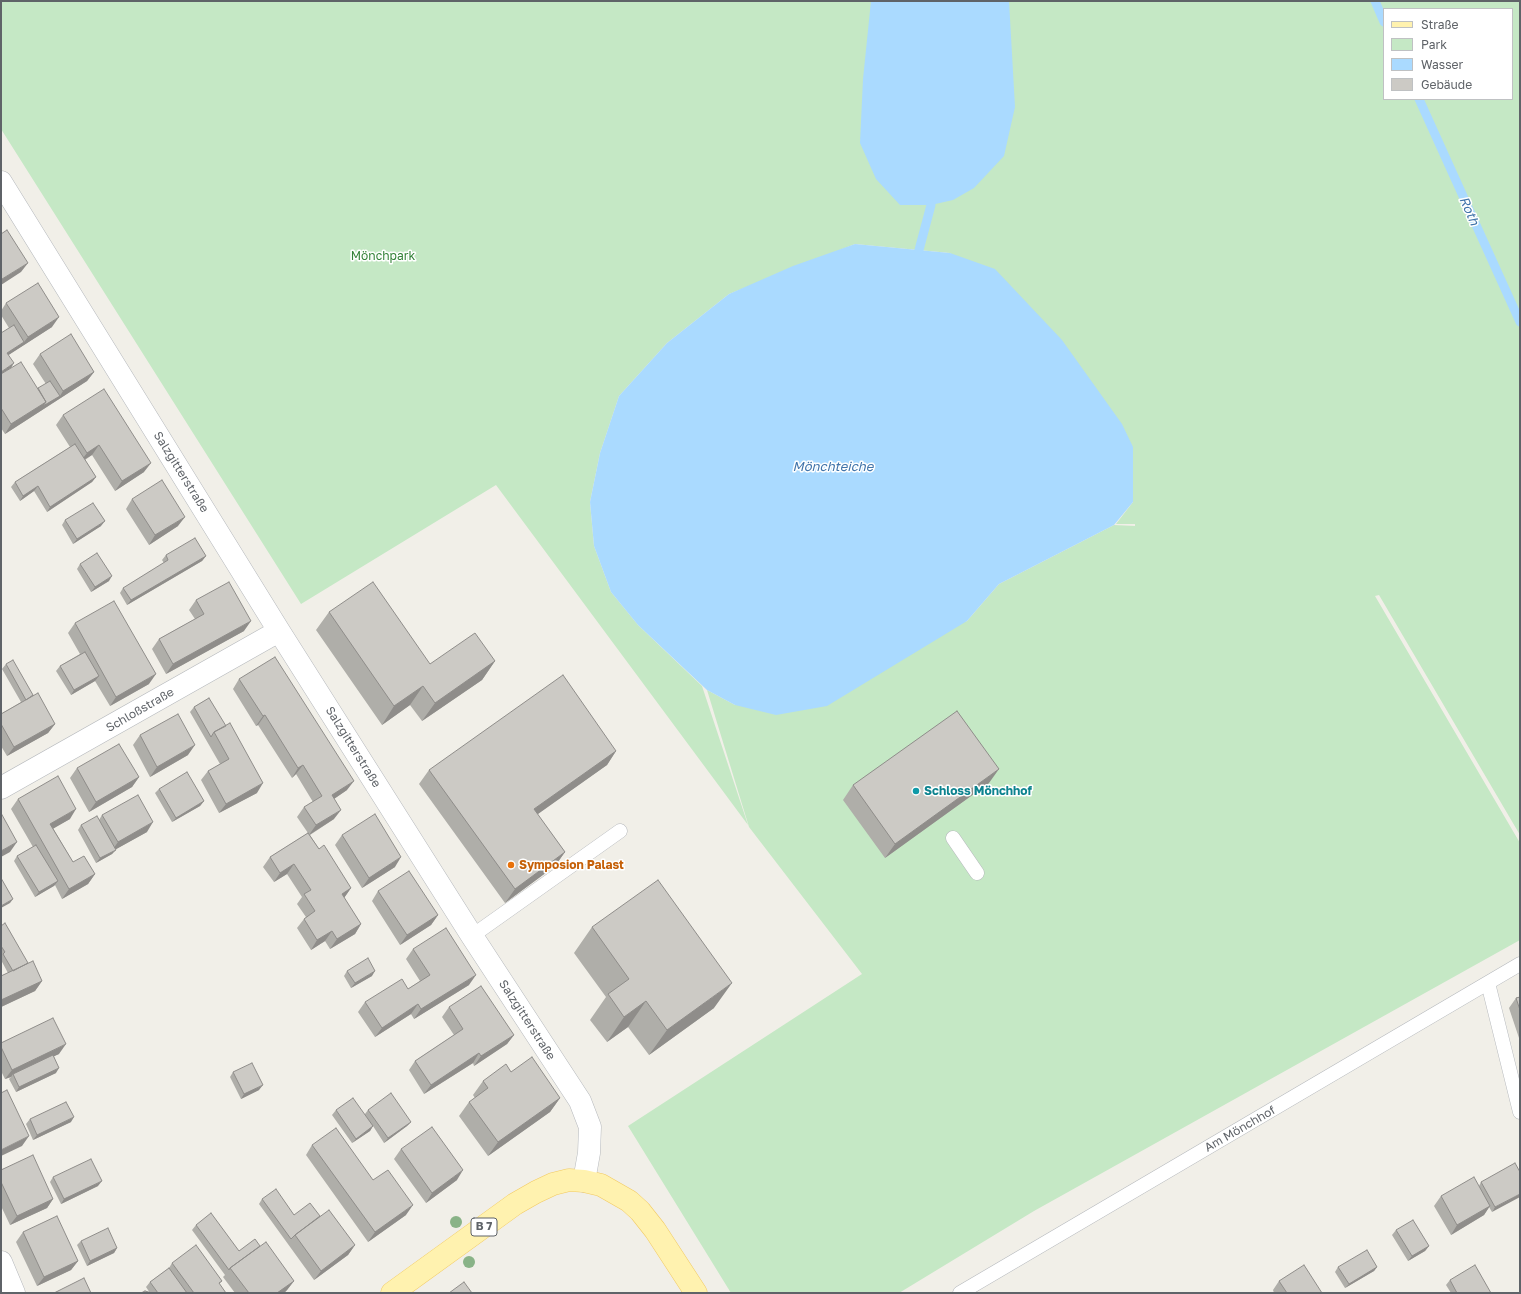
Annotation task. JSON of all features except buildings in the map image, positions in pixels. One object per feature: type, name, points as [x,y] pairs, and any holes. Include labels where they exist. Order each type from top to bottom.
[{"type":"main road","name":"B 7","points":[[392,1293],[504,1212],[536,1192],[553,1184],[569,1180],[584,1181],[601,1185],[629,1201],[640,1211],[655,1230],[696,1293]]},
{"type":"street","name":"Salzgitterstraße","points":[[1,182],[279,631],[472,936],[580,1101],[590,1127],[589,1153],[584,1181]]},
{"type":"street","name":"Schloßstraße","points":[[1,788],[279,631]]},
{"type":"street","points":[[1,1262],[14,1293]]},
{"type":"lane","points":[[472,936],[620,831]]},
{"type":"lane","points":[[953,838],[977,873]]},
{"type":"lane","name":"Am Mönchhof","points":[[960,1293],[1520,964]]},
{"type":"lane","points":[[1488,983],[1520,1112]]},
{"type":"green space","name":"Mönchpark","points":[[1,1],[1520,1],[1520,835],[1379,595],[1375,596],[1520,843],[1520,940],[1034,1211],[899,1293],[731,1293],[628,1126],[862,974],[749,827],[707,690],[735,705],[967,621],[999,584],[1114,525],[1135,526],[1135,524],[1116,524],[1133,502],[950,253],[855,244],[729,294],[667,343],[619,396],[600,453],[590,502],[594,546],[611,592],[638,625],[702,686],[748,825],[496,485],[301,604],[1,129]]},
{"type":"water","points":[[871,1],[1009,1],[1015,107],[1004,156],[974,188],[953,200],[931,205],[900,205],[876,179],[860,143],[863,79]]},
{"type":"water","name":"Mönchteiche","points":[[855,244],[950,253],[995,269],[1062,340],[1122,424],[1133,447],[1133,502],[1114,525],[999,584],[967,621],[827,706],[776,715],[735,705],[707,690],[638,625],[611,592],[594,546],[590,502],[600,453],[619,396],[667,343],[729,294],[793,266]]},
{"type":"waterway","name":"Roth","points":[[1375,1],[1383,20]]},
{"type":"waterway","name":"Roth","points":[[1419,100],[1520,322]]},
{"type":"waterway","points":[[919,250],[931,205]]},
{"type":"place","name":"Schloss Mönchhof","points":[[916,791]]},
{"type":"place","name":"Symposion Palast","points":[[511,865]]}]
